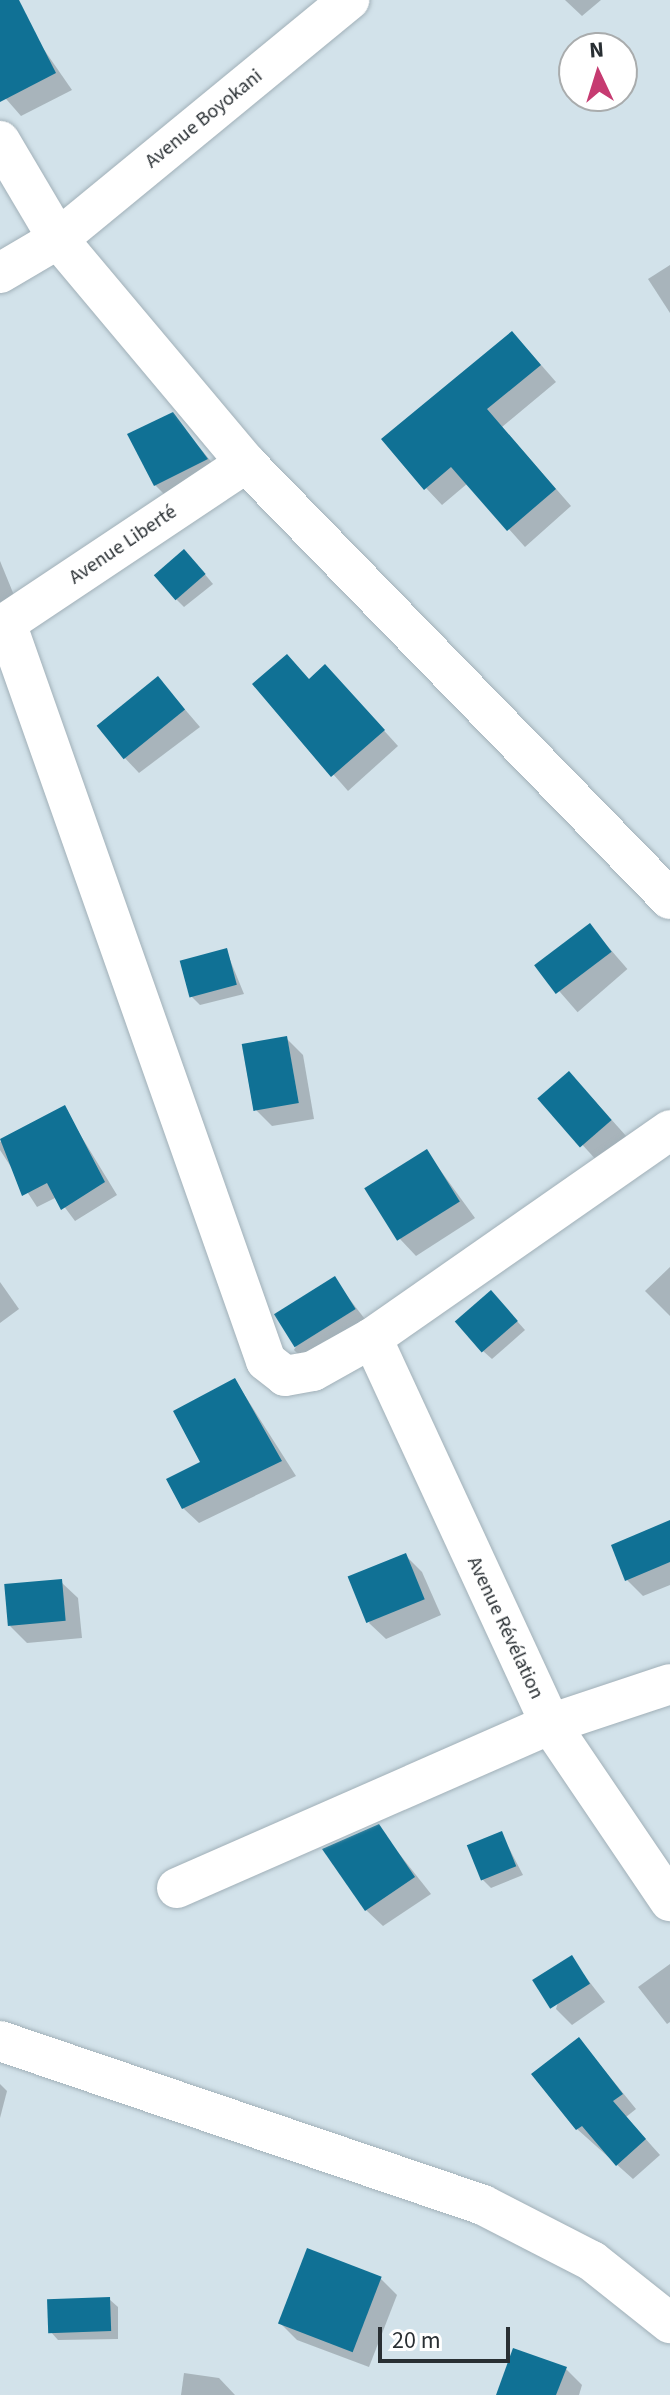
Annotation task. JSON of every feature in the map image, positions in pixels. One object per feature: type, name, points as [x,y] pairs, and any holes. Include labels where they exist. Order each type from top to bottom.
[{"type":"street","name":"Avenue Boyokani","points":[[0,273],[58,239],[349,0]]},
{"type":"street","points":[[0,141],[58,239],[246,463],[670,899]]},
{"type":"street","name":"Avenue Liberté","points":[[3,625],[246,463]]},
{"type":"street","points":[[3,625],[266,1361],[285,1376],[313,1371],[372,1338],[670,1130]]},
{"type":"street","name":"Avenue Révélation","points":[[372,1338],[550,1724],[670,1901]]},
{"type":"street","points":[[177,1888],[550,1724],[670,1684]]},
{"type":"street","points":[[0,2041],[483,2205],[592,2261],[670,2323]]},
{"type":"building","points":[[0,0],[19,0],[56,73],[0,102]]},
{"type":"building","points":[[512,331],[541,365],[487,409],[556,489],[507,531],[451,467],[424,490],[381,439]]},
{"type":"building","points":[[173,412],[208,459],[154,486],[127,434]]},
{"type":"building","points":[[184,549],[206,574],[175,600],[154,575]]},
{"type":"building","points":[[287,654],[309,679],[325,664],[385,730],[331,777],[252,684]]},
{"type":"building","points":[[158,676],[185,709],[124,759],[97,726]]},
{"type":"building","points":[[590,923],[612,952],[556,994],[534,965]]},
{"type":"building","points":[[227,948],[237,985],[190,997],[180,961]]},
{"type":"building","points":[[287,1036],[299,1103],[254,1111],[242,1044]]},
{"type":"building","points":[[569,1071],[612,1120],[580,1148],[537,1099]]},
{"type":"building","points":[[65,1105],[105,1182],[61,1210],[47,1183],[22,1196],[0,1139]]},
{"type":"building","points":[[427,1149],[460,1202],[397,1241],[364,1188]]},
{"type":"building","points":[[335,1276],[356,1309],[295,1347],[274,1314]]},
{"type":"building","points":[[491,1290],[518,1321],[482,1352],[455,1321]]},
{"type":"building","points":[[235,1378],[282,1461],[182,1509],[166,1479],[200,1462],[173,1411]]},
{"type":"building","points":[[670,1520],[670,1562],[625,1581],[611,1545]]},
{"type":"building","points":[[406,1553],[425,1599],[366,1623],[348,1577]]},
{"type":"building","points":[[62,1579],[66,1621],[8,1626],[4,1584]]},
{"type":"building","points":[[379,1824],[415,1877],[365,1911],[322,1849]]},
{"type":"building","points":[[502,1831],[516,1866],[481,1880],[467,1845]]},
{"type":"building","points":[[572,1955],[590,1984],[550,2009],[532,1980]]},
{"type":"building","points":[[579,2037],[623,2094],[613,2101],[646,2139],[616,2166],[582,2126],[576,2130],[531,2074]]},
{"type":"building","points":[[307,2248],[382,2277],[353,2352],[278,2324]]},
{"type":"building","points":[[110,2297],[111,2331],[48,2333],[47,2299]]},
{"type":"building","points":[[513,2348],[567,2367],[556,2395],[496,2395]]}]
